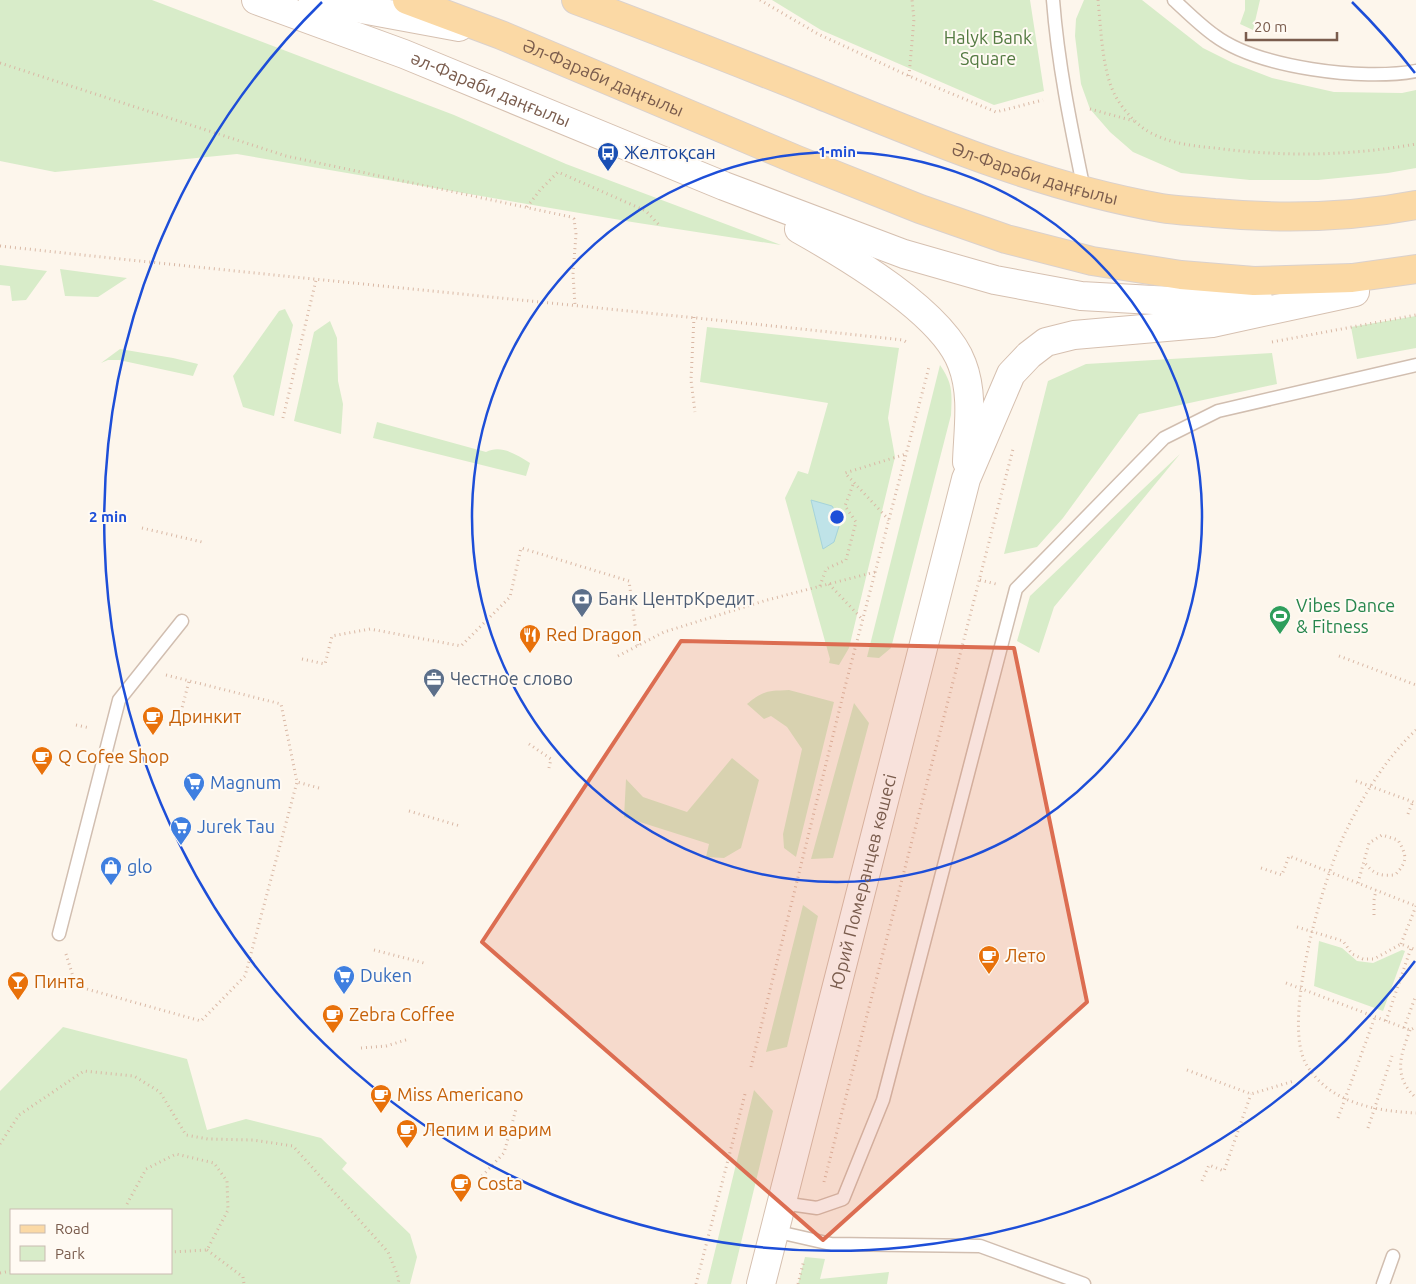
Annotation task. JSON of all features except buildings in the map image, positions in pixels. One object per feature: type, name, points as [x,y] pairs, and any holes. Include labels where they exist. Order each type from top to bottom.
[{"type":"main road","name":"Әл-Фараби даңғылы","points":[[407,0],[501,35],[797,160],[920,209],[1006,239],[1092,261],[1181,275],[1254,281],[1352,278],[1416,269]]},
{"type":"main road","name":"Әл-Фараби даңғылы","points":[[576,0],[673,36],[915,134],[1006,168],[1084,190],[1162,208],[1245,216],[1320,217],[1387,211],[1416,205]]},
{"type":"street","name":"әл-Фараби даңғылы","points":[[256,0],[404,54],[724,186]]},
{"type":"street","points":[[313,0],[501,35]]},
{"type":"street","name":"Әл-Фараби даңғылы","points":[[602,0],[673,36]]},
{"type":"street","points":[[724,186],[904,254],[995,280],[1081,296],[1207,303],[1355,292]]},
{"type":"street","points":[[724,186],[848,256],[918,308],[945,333],[962,363],[970,392],[966,479]]},
{"type":"street","points":[[966,479],[1011,374],[1029,355],[1046,342],[1074,335],[1212,323],[1416,278]]},
{"type":"street","name":"Юрий Померанцев көшесі","points":[[761,1284],[966,479]]},
{"type":"lane","points":[[1052,0],[1065,98],[1084,190]]},
{"type":"lane","points":[[1174,0],[1214,36],[1242,50],[1280,63],[1337,73],[1398,75],[1416,71]]},
{"type":"lane","points":[[782,1203],[818,1208],[843,1199],[882,1100],[1016,589],[1164,438],[1218,411],[1416,364]]},
{"type":"lane","points":[[59,934],[119,700],[182,621]]},
{"type":"lane","points":[[774,1231],[832,1244],[980,1246],[1084,1284]]},
{"type":"lane","points":[[1383,1284],[1393,1256]]},
{"type":"path","points":[[760,0],[818,34],[909,76],[996,112],[1048,99],[1065,98],[1090,108],[1135,121]]},
{"type":"path","points":[[909,76],[914,27],[912,0]]},
{"type":"path","points":[[1098,0],[1107,75],[1116,96],[1135,121],[1152,134],[1177,144],[1245,152],[1315,154],[1386,150],[1416,144]]},
{"type":"path","points":[[0,63],[286,156],[571,217],[574,219],[576,234],[573,274],[575,305]]},
{"type":"path","points":[[527,208],[540,190],[558,172],[646,211],[661,227]]},
{"type":"path","points":[[0,246],[316,280],[694,317],[903,340],[910,344]]},
{"type":"path","points":[[283,418],[316,280]]},
{"type":"path","points":[[694,317],[691,380],[695,412]]},
{"type":"path","points":[[751,1067],[875,572],[929,370],[929,363]]},
{"type":"path","points":[[889,520],[845,472],[907,454]]},
{"type":"path","points":[[820,586],[826,569],[846,560],[856,522],[845,506],[854,482]]},
{"type":"path","points":[[142,528],[202,542]]},
{"type":"path","points":[[302,659],[325,664],[332,636],[370,629],[461,646],[510,597],[521,548],[629,581],[638,646]]},
{"type":"path","points":[[618,656],[664,632],[767,600],[875,572]]},
{"type":"path","points":[[829,584],[863,620]]},
{"type":"path","points":[[1339,656],[1416,685]]},
{"type":"path","points":[[59,934],[76,986],[201,1022],[244,976],[297,782],[282,704],[165,674]]},
{"type":"path","points":[[181,712],[190,681]]},
{"type":"path","points":[[1416,730],[1400,746],[1372,787],[1346,831],[1320,901],[1312,932],[1297,1019],[1300,1049],[1307,1065],[1324,1085],[1345,1100],[1375,1108],[1416,1113]]},
{"type":"path","points":[[530,744],[551,759],[549,768]]},
{"type":"path","points":[[1356,781],[1414,802],[1408,814]]},
{"type":"path","points":[[297,782],[319,788]]},
{"type":"path","points":[[408,812],[460,826]]},
{"type":"path","points":[[1358,883],[1363,862],[1369,843],[1382,835],[1398,840],[1405,853],[1404,866],[1395,875],[1383,876],[1372,872],[1363,862]]},
{"type":"path","points":[[1261,868],[1282,875],[1290,856],[1416,906],[1401,944],[1374,959],[1363,959],[1352,954],[1344,941],[1296,927]]},
{"type":"path","points":[[1374,915],[1376,890]]},
{"type":"path","points":[[1401,944],[1416,950]]},
{"type":"path","points":[[1386,1021],[1411,948]]},
{"type":"path","points":[[374,950],[424,963]]},
{"type":"path","points":[[1286,983],[1404,1028],[1410,1030],[1416,1027]]},
{"type":"path","points":[[1404,1028],[1416,995]]},
{"type":"path","points":[[1338,1118],[1375,1017]]},
{"type":"path","points":[[1410,1030],[1400,1063],[1402,1077],[1407,1089],[1416,1098]]},
{"type":"path","points":[[361,1048],[386,1046],[409,1039]]},
{"type":"path","points":[[1368,1128],[1392,1056]]},
{"type":"path","points":[[0,1144],[19,1115],[84,1070],[134,1076],[160,1092],[186,1135],[208,1139],[253,1140],[293,1146],[388,1252],[400,1279],[398,1284]]},
{"type":"path","points":[[1187,1070],[1251,1094],[1294,1080]]},
{"type":"path","points":[[696,1284],[745,1094]]},
{"type":"path","points":[[1202,1181],[1209,1165],[1224,1171],[1251,1094]]},
{"type":"path","points":[[482,1176],[504,1153],[516,1109]]},
{"type":"path","points":[[128,1204],[146,1169],[176,1154],[214,1163],[227,1181],[228,1210],[207,1250]]},
{"type":"path","points":[[172,1252],[207,1250],[243,1277],[244,1284]]},
{"type":"highlighted area","points":[[681,641],[1014,648],[1087,1002],[823,1240],[482,942]]},
{"type":"green space","points":[[0,0],[152,0],[454,115],[566,164],[781,245],[632,222],[237,154],[55,172],[0,161]]},
{"type":"green space","name":"Halyk Bank Square","points":[[772,0],[1030,0],[1044,91],[994,105],[821,30]]},
{"type":"green space","points":[[1084,0],[1142,0],[1203,48],[1233,63],[1272,78],[1334,92],[1402,93],[1416,90],[1416,168],[1388,173],[1318,180],[1250,180],[1181,173],[1133,152],[1110,132],[1090,109],[1081,84],[1075,36],[1076,19]]},
{"type":"green space","points":[[1245,0],[1260,0],[1253,30],[1240,24],[1245,10]]},
{"type":"green space","points":[[0,265],[47,271],[26,300],[12,301],[10,286],[0,285]]},
{"type":"green space","points":[[60,269],[127,278],[98,297],[65,296]]},
{"type":"green space","points":[[285,309],[293,325],[274,416],[243,407],[233,376],[279,311]]},
{"type":"green space","points":[[1416,316],[1416,348],[1357,359],[1351,327]]},
{"type":"green space","points":[[330,321],[337,338],[338,381],[343,404],[341,434],[294,421],[314,332]]},
{"type":"green space","points":[[707,327],[899,348],[888,418],[895,457],[849,648],[839,665],[829,663],[830,659],[785,498],[798,471],[808,474],[828,403],[700,382]]},
{"type":"green space","points":[[120,349],[198,364],[193,376],[119,360],[108,360],[101,363]]},
{"type":"green space","points":[[1272,353],[1277,384],[1139,414],[1063,518],[1037,547],[1004,554],[1048,381],[1086,364]]},
{"type":"green space","points":[[940,365],[951,388],[951,415],[891,648],[879,658],[867,657]]},
{"type":"green space","points":[[377,422],[486,452],[497,449],[509,452],[530,463],[526,476],[373,438]]},
{"type":"green space","points":[[1180,454],[1054,607],[1039,653],[1017,641],[1030,596]]},
{"type":"green space","points":[[789,690],[834,702],[796,857],[784,848],[783,834],[802,749],[787,727],[771,716],[764,719],[747,704],[766,692]]},
{"type":"green space","points":[[854,703],[869,723],[833,858],[811,859]]},
{"type":"green space","points":[[732,758],[759,780],[741,848],[724,858],[706,857],[709,844],[624,817],[626,779],[643,797],[687,812]]},
{"type":"green space","points":[[803,905],[818,916],[787,1047],[766,1052]]},
{"type":"green space","points":[[1319,941],[1342,948],[1357,961],[1373,963],[1402,950],[1405,951],[1383,1011],[1314,986]]},
{"type":"green space","points":[[63,1027],[187,1059],[207,1130],[246,1119],[321,1138],[347,1163],[342,1169],[410,1234],[417,1257],[410,1284],[0,1284],[0,1091]]},
{"type":"green space","points":[[754,1090],[773,1111],[731,1284],[707,1284]]},
{"type":"green space","points":[[805,1257],[825,1259],[820,1279],[889,1272],[887,1284],[798,1284]]},
{"type":"water","points":[[811,500],[832,506],[841,520],[834,542],[823,549]]},
{"type":"place","name":"Желтоқсан","points":[[608,172]]},
{"type":"place","name":"Банк ЦентрКредит","points":[[582,618]]},
{"type":"place","name":"Vibes Dance & Fitness","points":[[1280,635]]},
{"type":"place","name":"Red Dragon","points":[[530,654]]},
{"type":"place","name":"Честное слово","points":[[434,698]]},
{"type":"place","name":"Дринкит","points":[[153,736]]},
{"type":"place","name":"Q Cofee Shop","points":[[42,776]]},
{"type":"place","name":"Magnum","points":[[194,802]]},
{"type":"place","name":"Jurek Tau","points":[[181,846]]},
{"type":"place","name":"glo","points":[[111,886]]},
{"type":"place","name":"Лето","points":[[989,975]]},
{"type":"place","name":"Duken","points":[[344,995]]},
{"type":"place","name":"Пинта","points":[[18,1001]]},
{"type":"place","name":"Zebra Coffee","points":[[333,1034]]},
{"type":"place","name":"Miss Americano","points":[[381,1114]]},
{"type":"place","name":"Лепим и варим","points":[[407,1149]]},
{"type":"place","name":"Costa","points":[[461,1203]]}]
